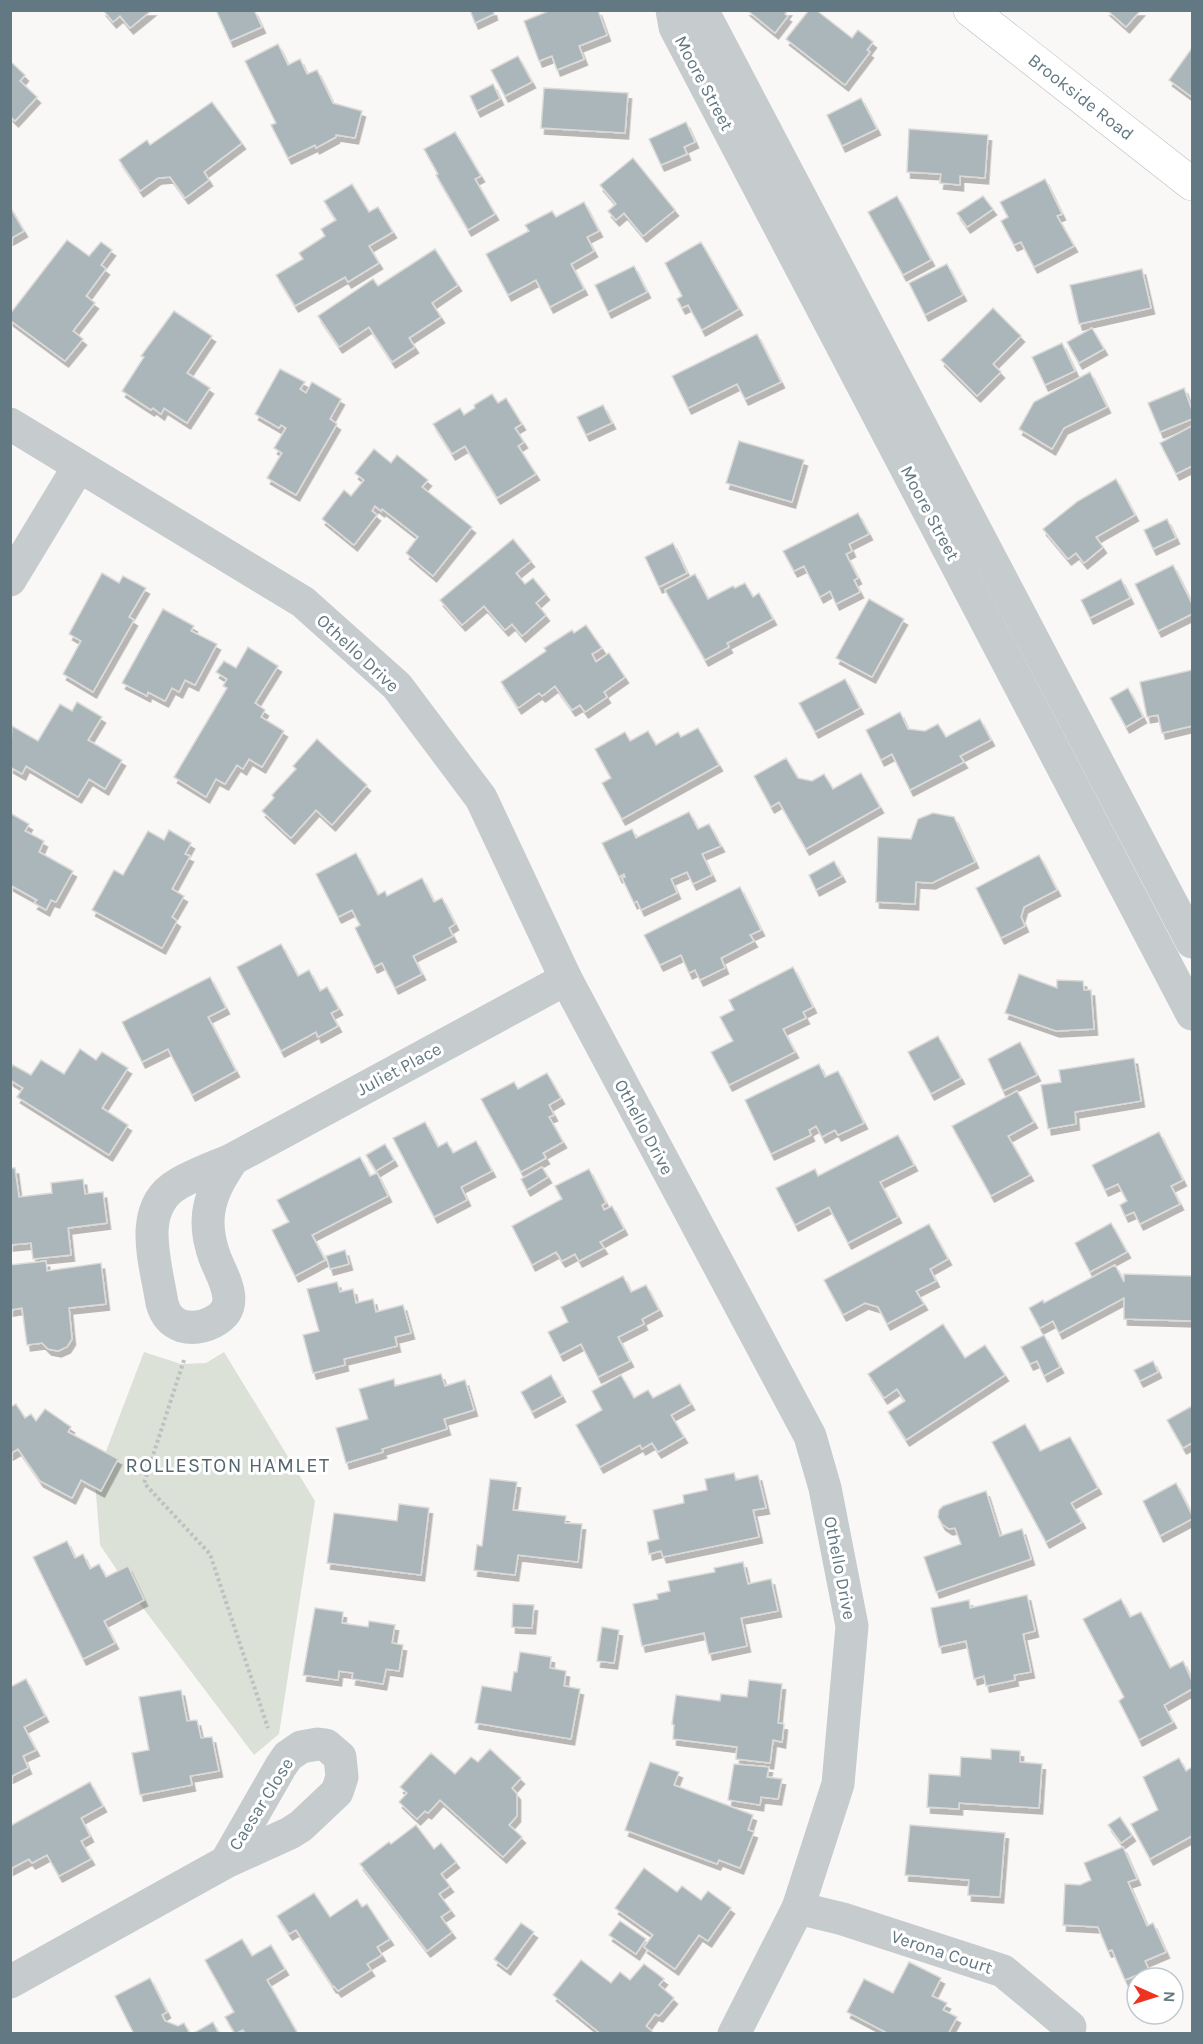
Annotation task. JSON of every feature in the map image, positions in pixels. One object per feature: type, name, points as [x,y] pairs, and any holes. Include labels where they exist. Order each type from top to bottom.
[{"type":"street","name":"Moore Street","points":[[672,10],[675,27],[1192,1014]]},
{"type":"street","name":"Moore Street","points":[[702,10],[1192,942]]},
{"type":"street","name":"Brookside Road","points":[[970,10],[1192,184]]},
{"type":"street","name":"Othello Drive","points":[[10,424],[303,602],[397,686],[481,798],[566,980],[810,1436],[825,1488],[852,1626],[838,1784],[798,1908],[734,2034]]},
{"type":"street","points":[[10,580],[79,466]]},
{"type":"street","name":"Juliet Place","points":[[233,1159],[214,1191],[208,1223],[210,1238],[229,1289],[224,1314],[218,1320],[202,1327],[194,1328],[178,1324],[171,1320],[165,1312],[153,1245],[154,1211],[163,1194],[177,1184],[233,1159],[566,980]]},
{"type":"street","name":"Caesar Close","points":[[10,1982],[225,1862],[278,1839],[301,1826],[337,1792],[342,1777],[340,1757],[333,1749],[318,1744],[301,1747],[295,1751],[281,1766],[225,1862]]},
{"type":"street","name":"Verona Court","points":[[798,1908],[843,1919],[1003,1971],[1070,2027]]},
{"type":"path","points":[[194,1328],[144,1483],[210,1554],[281,1766]]},
{"type":"shaded area","points":[[144,1352],[181,1364],[206,1363],[224,1352],[315,1501],[279,1734],[254,1755],[137,1600],[100,1545],[95,1480]]},
{"type":"building","points":[[103,10],[152,10],[130,28],[120,16],[113,22]]},
{"type":"building","points":[[216,10],[254,10],[262,27],[230,41]]},
{"type":"building","points":[[470,10],[493,10],[494,14],[475,23]]},
{"type":"building","points":[[551,10],[598,10],[607,35],[579,46],[584,59],[557,70],[552,56],[539,61],[524,21]]},
{"type":"building","points":[[747,10],[788,10],[785,14],[788,16],[775,33]]},
{"type":"building","points":[[809,10],[816,10],[852,38],[858,30],[873,42],[867,50],[870,52],[845,85],[786,39]]},
{"type":"building","points":[[1107,10],[1141,10],[1126,27]]},
{"type":"building","points":[[278,44],[288,65],[300,59],[307,74],[317,70],[333,103],[362,111],[355,138],[336,135],[316,148],[315,145],[288,158],[271,125],[276,123],[245,61]]},
{"type":"building","points":[[1192,48],[1192,97],[1169,80]]},
{"type":"building","points":[[518,56],[532,82],[505,96],[491,70]]},
{"type":"building","points":[[10,61],[25,75],[20,81],[37,97],[15,121],[10,116]]},
{"type":"building","points":[[493,84],[500,99],[477,111],[470,96]]},
{"type":"building","points":[[544,88],[628,93],[625,133],[541,128]]},
{"type":"building","points":[[861,98],[877,129],[842,146],[827,115]]},
{"type":"building","points":[[212,102],[242,143],[204,172],[209,180],[185,198],[170,177],[158,178],[140,191],[119,160],[147,140],[150,145]]},
{"type":"building","points":[[686,122],[695,142],[684,147],[687,154],[661,165],[649,139]]},
{"type":"building","points":[[909,129],[988,135],[985,178],[960,176],[960,185],[940,183],[941,174],[907,172]]},
{"type":"building","points":[[455,132],[481,176],[475,179],[495,214],[468,230],[436,175],[438,174],[424,149]]},
{"type":"building","points":[[633,158],[675,210],[643,236],[624,213],[616,220],[608,211],[616,204],[600,185]]},
{"type":"building","points":[[1045,179],[1062,214],[1057,216],[1074,246],[1034,267],[1021,242],[1014,245],[1001,221],[1008,217],[1000,202]]},
{"type":"building","points":[[352,184],[369,212],[378,207],[393,232],[369,246],[379,263],[348,282],[345,277],[295,306],[276,275],[303,259],[299,253],[325,236],[321,229],[336,220],[324,201]]},
{"type":"building","points":[[897,196],[931,260],[903,275],[868,212]]},
{"type":"building","points":[[983,196],[993,209],[967,227],[957,213]]},
{"type":"building","points":[[584,202],[599,231],[587,237],[594,251],[571,264],[584,289],[550,307],[536,280],[508,295],[486,254],[529,231],[525,225],[552,211],[556,217]]},
{"type":"building","points":[[10,207],[24,231],[10,239]]},
{"type":"building","points":[[67,240],[89,256],[101,242],[112,250],[101,265],[106,269],[86,296],[95,303],[73,331],[83,339],[65,361],[10,320],[10,314]]},
{"type":"building","points":[[701,242],[739,309],[702,330],[688,305],[682,308],[677,299],[682,296],[665,263]]},
{"type":"building","points":[[435,249],[458,285],[432,303],[441,317],[409,338],[415,347],[392,362],[369,327],[339,347],[318,316],[373,279],[378,286]]},
{"type":"building","points":[[947,264],[963,295],[925,315],[909,283]]},
{"type":"building","points":[[634,266],[647,292],[608,312],[595,285]]},
{"type":"building","points":[[1142,269],[1151,308],[1079,324],[1070,285]]},
{"type":"building","points":[[993,308],[1021,336],[993,364],[1001,372],[977,396],[941,360]]},
{"type":"building","points":[[174,311],[212,336],[187,373],[210,388],[187,423],[164,408],[161,414],[153,408],[151,410],[122,391],[144,357],[141,356]]},
{"type":"building","points":[[1092,328],[1104,349],[1079,363],[1067,342]]},
{"type":"building","points":[[757,334],[781,382],[745,399],[737,384],[688,408],[672,376]]},
{"type":"building","points":[[1062,343],[1075,371],[1045,385],[1032,357]]},
{"type":"building","points":[[280,369],[305,382],[300,389],[306,393],[312,382],[341,399],[330,419],[337,424],[296,495],[267,478],[282,453],[274,448],[286,428],[281,425],[279,428],[255,414]]},
{"type":"building","points":[[1090,372],[1107,407],[1064,428],[1052,449],[1019,429],[1034,402]]},
{"type":"building","points":[[1184,388],[1192,410],[1192,419],[1160,432],[1148,403]]},
{"type":"building","points":[[492,394],[498,403],[506,398],[522,424],[515,428],[524,442],[518,446],[536,474],[497,498],[465,446],[452,454],[433,424],[460,408],[464,415],[475,408],[474,405]]},
{"type":"building","points":[[603,405],[612,423],[586,435],[577,417]]},
{"type":"building","points":[[1192,426],[1192,466],[1176,474],[1160,443]]},
{"type":"building","points":[[739,441],[804,460],[792,502],[726,483]]},
{"type":"building","points":[[374,449],[391,463],[397,455],[428,480],[422,487],[472,527],[433,576],[406,553],[418,537],[382,509],[381,511],[375,506],[372,511],[377,515],[354,545],[322,519],[344,490],[351,496],[364,480],[355,473]]},
{"type":"building","points":[[1116,479],[1135,515],[1096,537],[1103,547],[1084,563],[1076,553],[1068,559],[1043,529],[1078,501]]},
{"type":"building","points":[[858,513],[869,534],[849,544],[852,551],[846,554],[858,578],[854,580],[860,592],[836,604],[830,591],[820,597],[804,566],[794,571],[783,551]]},
{"type":"building","points":[[1167,519],[1176,538],[1153,549],[1144,530]]},
{"type":"building","points":[[513,539],[531,561],[516,573],[525,584],[533,578],[546,594],[536,603],[546,615],[522,636],[512,624],[505,630],[484,606],[462,625],[440,600]]},
{"type":"building","points":[[673,543],[687,573],[659,587],[645,557]]},
{"type":"building","points":[[1173,565],[1192,604],[1192,614],[1158,631],[1135,584]]},
{"type":"building","points":[[102,573],[119,583],[123,576],[146,588],[129,617],[134,620],[93,692],[63,674],[81,641],[69,634]]},
{"type":"building","points":[[695,574],[708,599],[733,586],[735,588],[745,583],[753,597],[759,593],[773,619],[727,643],[729,647],[705,660],[665,590]]},
{"type":"building","points":[[1121,579],[1130,598],[1090,618],[1081,600]]},
{"type":"building","points":[[869,599],[904,619],[872,677],[836,658]]},
{"type":"building","points":[[163,609],[194,626],[191,631],[217,644],[195,685],[185,680],[179,692],[172,688],[165,701],[148,692],[147,696],[122,683]]},
{"type":"building","points":[[586,625],[602,648],[592,654],[596,662],[609,653],[625,677],[604,692],[607,697],[585,712],[580,705],[572,710],[555,686],[542,696],[539,693],[518,708],[501,682],[546,651],[544,648],[572,630],[574,633]]},
{"type":"building","points":[[248,647],[278,666],[255,703],[265,710],[261,717],[284,731],[262,767],[249,759],[243,769],[237,765],[225,784],[216,779],[206,797],[174,777],[227,688],[223,686],[227,679],[216,672],[224,661],[236,668]]},
{"type":"building","points":[[1192,670],[1192,726],[1162,733],[1158,715],[1147,717],[1140,682]]},
{"type":"building","points":[[845,679],[860,708],[815,732],[799,703]]},
{"type":"building","points":[[1128,688],[1143,717],[1126,727],[1110,698]]},
{"type":"building","points":[[77,702],[102,717],[88,740],[122,760],[105,789],[89,779],[78,797],[26,766],[22,774],[10,767],[12,726],[38,741],[60,704],[72,711]]},
{"type":"building","points":[[900,712],[908,729],[925,731],[938,724],[946,737],[980,719],[991,740],[960,756],[964,762],[910,790],[892,754],[881,760],[866,730]]},
{"type":"building","points":[[698,728],[719,765],[622,819],[602,783],[611,778],[595,749],[625,732],[630,741],[648,731],[656,745],[678,732],[681,737]]},
{"type":"building","points":[[317,739],[367,785],[332,825],[316,810],[291,838],[262,811],[274,798],[272,795],[296,769],[293,766]]},
{"type":"building","points":[[786,758],[798,778],[812,781],[824,774],[833,789],[861,773],[880,807],[806,849],[779,802],[771,807],[754,776]]},
{"type":"building","points":[[689,812],[698,829],[709,824],[721,846],[702,854],[712,875],[693,884],[687,872],[671,879],[677,893],[641,910],[637,901],[634,903],[622,878],[625,877],[624,874],[619,877],[602,843],[632,829],[636,838]]},
{"type":"building","points":[[10,813],[29,824],[25,831],[44,841],[39,852],[73,871],[56,902],[51,900],[46,910],[34,903],[37,900],[10,885]]},
{"type":"building","points":[[933,813],[954,817],[975,862],[932,883],[916,882],[915,904],[876,902],[878,837],[911,839],[918,819]]},
{"type":"building","points":[[169,830],[191,843],[185,854],[190,856],[172,889],[184,896],[172,917],[177,921],[162,948],[92,910],[114,870],[123,875],[148,831],[164,840]]},
{"type":"building","points":[[356,853],[378,895],[385,891],[387,896],[422,878],[434,902],[442,898],[455,924],[449,928],[453,936],[413,956],[422,974],[395,988],[382,963],[374,967],[355,928],[360,925],[352,910],[338,917],[316,874]]},
{"type":"building","points":[[1039,855],[1057,890],[1024,907],[1021,917],[1025,926],[1001,938],[976,888]]},
{"type":"building","points":[[834,861],[842,876],[816,890],[809,875]]},
{"type":"building","points":[[740,887],[761,930],[750,935],[754,941],[721,958],[725,968],[700,980],[695,970],[689,973],[681,955],[660,965],[644,935]]},
{"type":"building","points":[[281,944],[298,976],[309,970],[320,991],[327,987],[339,1009],[331,1013],[338,1026],[318,1037],[316,1032],[281,1051],[237,967]]},
{"type":"building","points":[[793,967],[813,1007],[803,1012],[806,1018],[783,1029],[795,1052],[729,1085],[711,1052],[733,1041],[720,1017],[734,1010],[729,1000]]},
{"type":"building","points":[[1019,974],[1057,988],[1057,980],[1083,981],[1084,990],[1091,990],[1094,1029],[1056,1031],[1005,1013]]},
{"type":"building","points":[[210,977],[226,1008],[208,1017],[236,1071],[192,1095],[168,1049],[142,1062],[122,1022]]},
{"type":"building","points":[[938,1036],[961,1078],[931,1094],[908,1052]]},
{"type":"building","points":[[1020,1042],[1037,1075],[1003,1091],[988,1059]]},
{"type":"building","points":[[80,1049],[96,1060],[102,1052],[128,1068],[102,1108],[128,1125],[109,1155],[17,1097],[23,1088],[10,1080],[10,1070],[13,1065],[31,1075],[41,1060],[64,1074]]},
{"type":"building","points":[[1134,1058],[1141,1101],[1075,1112],[1076,1124],[1048,1129],[1041,1085],[1061,1082],[1059,1070]]},
{"type":"building","points":[[819,1064],[825,1077],[838,1071],[864,1123],[838,1135],[835,1130],[822,1137],[816,1126],[809,1130],[811,1135],[771,1154],[745,1100]]},
{"type":"building","points":[[547,1073],[561,1098],[549,1105],[554,1115],[549,1117],[563,1142],[543,1153],[546,1158],[521,1172],[481,1099],[514,1082],[518,1089]]},
{"type":"building","points":[[1017,1091],[1034,1122],[1008,1136],[1030,1175],[991,1196],[952,1126]]},
{"type":"building","points":[[425,1122],[438,1147],[447,1142],[453,1153],[476,1141],[492,1171],[461,1187],[467,1200],[434,1217],[393,1138]]},
{"type":"building","points":[[1159,1132],[1183,1180],[1171,1186],[1180,1204],[1140,1224],[1134,1212],[1125,1216],[1120,1205],[1127,1201],[1118,1184],[1105,1190],[1092,1165]]},
{"type":"building","points":[[898,1135],[914,1165],[880,1182],[898,1217],[848,1243],[829,1207],[795,1225],[776,1188],[815,1169],[818,1176]]},
{"type":"building","points":[[385,1144],[394,1160],[376,1171],[366,1155]]},
{"type":"building","points":[[360,1157],[370,1176],[377,1173],[388,1196],[312,1235],[325,1260],[295,1276],[272,1230],[289,1222],[277,1200]]},
{"type":"building","points":[[542,1167],[548,1177],[527,1190],[521,1179]]},
{"type":"building","points":[[10,1168],[15,1168],[19,1197],[52,1193],[51,1183],[83,1179],[85,1194],[103,1192],[107,1223],[68,1228],[71,1255],[33,1259],[31,1243],[10,1245]]},
{"type":"building","points":[[589,1169],[606,1203],[602,1205],[604,1210],[612,1206],[624,1229],[600,1242],[604,1248],[579,1261],[575,1254],[562,1261],[556,1252],[532,1265],[512,1226],[562,1199],[555,1186]]},
{"type":"building","points":[[1111,1223],[1127,1252],[1090,1272],[1075,1243]]},
{"type":"building","points":[[929,1224],[948,1259],[930,1269],[936,1281],[916,1291],[924,1304],[887,1324],[878,1307],[865,1303],[843,1315],[824,1280]]},
{"type":"building","points":[[345,1250],[349,1264],[330,1269],[326,1256]]},
{"type":"building","points":[[46,1261],[47,1271],[101,1263],[106,1304],[69,1308],[72,1339],[67,1347],[58,1351],[48,1349],[42,1343],[27,1345],[22,1308],[10,1310],[10,1265]]},
{"type":"building","points":[[1115,1265],[1124,1282],[1124,1274],[1192,1276],[1192,1321],[1124,1319],[1124,1298],[1059,1333],[1053,1321],[1040,1328],[1029,1308],[1043,1300],[1044,1303]]},
{"type":"building","points":[[623,1276],[631,1292],[646,1285],[659,1310],[642,1319],[644,1324],[618,1337],[630,1361],[598,1377],[581,1344],[560,1355],[548,1332],[568,1322],[561,1307]]},
{"type":"building","points":[[337,1282],[340,1292],[353,1289],[356,1303],[373,1299],[376,1312],[403,1305],[411,1333],[395,1337],[397,1346],[344,1359],[345,1365],[313,1373],[303,1335],[319,1331],[307,1289]]},
{"type":"building","points":[[943,1324],[965,1358],[985,1345],[1005,1375],[906,1440],[888,1412],[905,1401],[897,1389],[884,1398],[868,1374]]},
{"type":"building","points":[[1044,1335],[1060,1367],[1044,1376],[1037,1361],[1030,1364],[1021,1347]]},
{"type":"building","points":[[1153,1361],[1158,1372],[1140,1381],[1134,1370]]},
{"type":"building","points":[[441,1374],[445,1386],[465,1380],[474,1410],[444,1419],[447,1429],[346,1463],[336,1428],[368,1419],[359,1389],[394,1379],[395,1386]]},
{"type":"building","points":[[551,1375],[562,1396],[532,1412],[521,1392]]},
{"type":"building","points":[[621,1375],[634,1398],[648,1390],[653,1398],[680,1384],[691,1404],[671,1415],[684,1437],[658,1452],[652,1443],[642,1449],[640,1445],[600,1467],[576,1425],[602,1410],[592,1391]]},
{"type":"building","points":[[16,1404],[25,1418],[31,1414],[36,1421],[45,1409],[71,1427],[68,1432],[118,1459],[101,1491],[81,1480],[72,1498],[40,1481],[18,1449],[10,1454],[10,1407]]},
{"type":"building","points":[[1192,1406],[1192,1443],[1183,1448],[1167,1420]]},
{"type":"building","points":[[1025,1424],[1040,1451],[1070,1437],[1098,1488],[1071,1503],[1082,1522],[1046,1542],[992,1442]]},
{"type":"building","points":[[734,1473],[736,1480],[758,1475],[766,1508],[753,1510],[759,1537],[663,1557],[661,1551],[649,1554],[647,1542],[659,1539],[653,1510],[684,1503],[683,1495],[707,1490],[705,1479]]},
{"type":"building","points":[[490,1479],[517,1482],[513,1510],[566,1516],[565,1523],[582,1524],[578,1562],[518,1555],[515,1575],[474,1570],[477,1545],[482,1546]]},
{"type":"building","points":[[1176,1483],[1192,1519],[1160,1536],[1143,1501]]},
{"type":"building","points":[[986,1491],[1000,1536],[1022,1529],[1031,1559],[936,1592],[924,1557],[961,1544],[955,1528],[949,1529],[942,1524],[938,1517],[939,1510],[943,1506]]},
{"type":"building","points":[[399,1504],[429,1508],[421,1575],[327,1563],[334,1513],[397,1521]]},
{"type":"building","points":[[67,1541],[75,1558],[83,1554],[90,1569],[99,1564],[106,1577],[128,1566],[144,1600],[104,1621],[115,1643],[83,1659],[33,1557]]},
{"type":"building","points":[[743,1562],[748,1584],[771,1579],[778,1611],[741,1618],[747,1646],[709,1654],[704,1633],[642,1646],[633,1604],[658,1599],[657,1594],[670,1591],[668,1581],[715,1572],[714,1568]]},
{"type":"building","points":[[1027,1595],[1035,1631],[1023,1634],[1031,1672],[1014,1675],[1015,1680],[986,1686],[984,1676],[974,1679],[966,1641],[939,1647],[931,1608],[969,1600],[970,1608]]},
{"type":"building","points":[[1121,1599],[1130,1617],[1141,1612],[1170,1668],[1183,1661],[1192,1681],[1192,1689],[1164,1705],[1173,1722],[1139,1740],[1119,1701],[1124,1697],[1083,1619]]},
{"type":"building","points":[[513,1604],[534,1605],[532,1628],[512,1627]]},
{"type":"building","points":[[315,1608],[343,1612],[342,1623],[368,1627],[369,1621],[395,1625],[392,1643],[403,1645],[399,1671],[386,1669],[383,1684],[352,1679],[353,1673],[339,1671],[338,1680],[303,1675]]},
{"type":"building","points":[[602,1627],[619,1630],[614,1663],[597,1661]]},
{"type":"building","points":[[520,1652],[551,1657],[550,1668],[566,1671],[564,1686],[580,1689],[571,1739],[475,1723],[482,1686],[511,1691]]},
{"type":"building","points":[[26,1679],[45,1716],[24,1727],[36,1750],[23,1756],[28,1768],[10,1777],[10,1687]]},
{"type":"building","points":[[749,1680],[782,1684],[778,1723],[784,1724],[782,1742],[773,1740],[770,1763],[736,1759],[737,1747],[673,1739],[674,1725],[672,1724],[676,1695],[720,1701],[721,1694],[747,1697]]},
{"type":"building","points":[[181,1690],[187,1721],[197,1720],[201,1738],[212,1737],[219,1771],[190,1776],[192,1785],[140,1795],[132,1753],[149,1750],[139,1697]]},
{"type":"building","points":[[490,1749],[521,1778],[512,1788],[517,1794],[517,1816],[509,1825],[522,1837],[503,1857],[440,1800],[428,1813],[425,1811],[417,1819],[399,1802],[407,1793],[400,1787],[431,1753],[455,1774],[471,1757],[478,1762]]},
{"type":"building","points":[[991,1749],[1020,1751],[1020,1762],[1042,1764],[1039,1808],[959,1803],[959,1809],[927,1807],[929,1774],[960,1776],[961,1757],[991,1759]]},
{"type":"building","points":[[1179,1758],[1186,1771],[1192,1767],[1192,1836],[1150,1859],[1131,1824],[1158,1810],[1143,1777]]},
{"type":"building","points":[[650,1762],[679,1772],[674,1785],[753,1815],[748,1830],[754,1832],[740,1868],[719,1860],[717,1864],[625,1830]]},
{"type":"building","points":[[734,1764],[769,1767],[767,1777],[782,1779],[778,1799],[761,1797],[760,1805],[728,1800]]},
{"type":"building","points":[[90,1782],[103,1806],[81,1818],[90,1836],[81,1841],[91,1859],[59,1876],[47,1855],[32,1863],[29,1859],[10,1869],[10,1826]]},
{"type":"building","points":[[1120,1817],[1132,1835],[1121,1843],[1108,1825]]},
{"type":"building","points":[[416,1825],[434,1849],[441,1843],[456,1862],[441,1874],[450,1886],[439,1894],[451,1910],[441,1917],[452,1932],[427,1951],[360,1864]]},
{"type":"building","points":[[910,1825],[1005,1833],[1000,1897],[968,1895],[969,1880],[905,1875]]},
{"type":"building","points":[[1123,1847],[1137,1879],[1128,1882],[1147,1926],[1153,1923],[1166,1952],[1145,1961],[1147,1966],[1125,1966],[1125,1980],[1112,1950],[1108,1951],[1098,1927],[1063,1925],[1065,1884],[1080,1885],[1091,1880],[1084,1863]]},
{"type":"building","points":[[644,1868],[677,1892],[682,1886],[701,1900],[708,1891],[731,1908],[708,1941],[699,1935],[675,1969],[644,1947],[653,1935],[615,1908]]},
{"type":"building","points":[[314,1893],[330,1917],[357,1899],[362,1907],[367,1904],[390,1939],[377,1947],[382,1955],[367,1964],[371,1970],[338,1991],[333,1987],[296,1930],[289,1934],[277,1916]]},
{"type":"building","points":[[620,1921],[646,1939],[636,1954],[609,1935]]},
{"type":"building","points":[[521,1923],[534,1932],[507,1969],[494,1959]]},
{"type":"building","points":[[242,1939],[252,1956],[271,1945],[285,1969],[267,1980],[298,2034],[245,2034],[243,2030],[235,2034],[225,2017],[234,2012],[205,1960]]},
{"type":"building","points":[[581,1960],[611,1983],[620,1972],[630,1980],[644,1964],[664,1979],[659,1985],[674,1998],[659,2016],[655,2014],[646,2026],[655,2034],[601,2034],[553,1995]]},
{"type":"building","points":[[909,1962],[941,1978],[932,1996],[947,2003],[943,2010],[957,2017],[948,2034],[889,2034],[847,2012],[864,1979],[893,1993]]},
{"type":"building","points":[[150,1978],[167,2012],[162,2015],[165,2021],[178,2026],[184,2023],[190,2034],[134,2034],[115,1996]]},
{"type":"building","points":[[213,2022],[219,2034],[192,2034]]},
{"type":"district","name":"ROLLESTON HAMLET","points":[[228,1465]]}]
